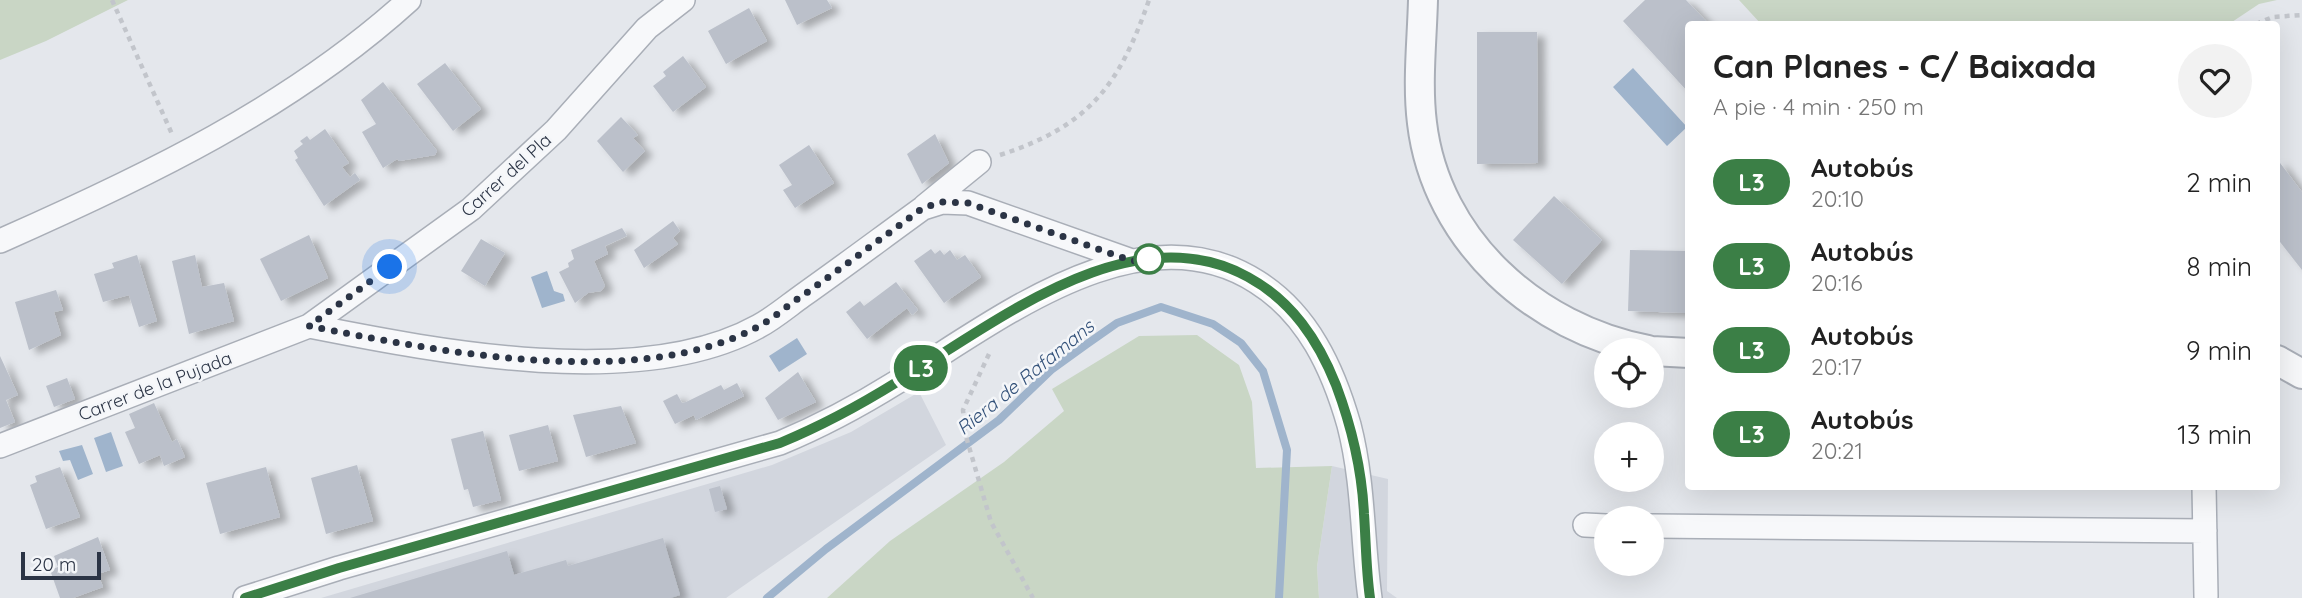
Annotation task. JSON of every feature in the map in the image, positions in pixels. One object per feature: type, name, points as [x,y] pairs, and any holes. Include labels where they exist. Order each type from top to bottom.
[{"type":"street","points":[[0,242],[182,157],[295,87],[384,22],[409,0]]},
{"type":"street","name":"Carrer del Pla","points":[[309,326],[471,209],[556,130],[647,28],[682,0]]},
{"type":"street","points":[[1423,0],[1422,124],[1436,180],[1471,243],[1506,280],[1555,317],[1602,338]]},
{"type":"street","points":[[309,326],[442,351],[527,359],[612,360],[675,355],[710,346],[759,326],[923,208],[979,162]]},
{"type":"street","points":[[923,208],[942,202],[968,203],[1132,261]]},
{"type":"street","points":[[245,598],[339,568],[780,443],[819,426],[895,384],[1007,315],[1077,278],[1132,261],[1191,258],[1235,269],[1280,299],[1309,332],[1336,386],[1355,454],[1364,512],[1370,598]]},
{"type":"street","name":"Carrer de la Pujada","points":[[0,446],[309,326]]},
{"type":"street","points":[[1664,351],[1685,353]]},
{"type":"street","points":[[2280,362],[2302,374]]},
{"type":"street","points":[[2204,490],[2206,596]]},
{"type":"street","points":[[1664,526],[2205,531]]},
{"type":"path","points":[[112,0],[182,157]]},
{"type":"path","points":[[979,162],[1020,149],[1087,110],[1118,74],[1149,0]]},
{"type":"path","points":[[2263,21],[2273,17],[2302,15]]},
{"type":"path","points":[[1007,315],[962,416],[991,522],[1033,598]]},
{"type":"shaded area","points":[[919,392],[946,445],[726,598],[321,598],[772,465],[851,432]]},
{"type":"shaded area","points":[[1332,466],[1388,479],[1387,591],[1397,598],[1319,598],[1317,567]]},
{"type":"green space","points":[[0,0],[128,0],[46,41],[0,60]]},
{"type":"green space","points":[[1739,0],[2277,0],[2259,4],[2234,21],[1758,21]]},
{"type":"green space","points":[[1197,335],[1239,365],[1252,402],[1256,468],[1332,466],[1317,567],[1319,598],[827,598],[890,541],[1004,462],[1064,411],[1052,389],[1139,336]]},
{"type":"water","points":[[1633,68],[1685,125],[1685,129],[1667,146],[1613,87]]},
{"type":"water","points":[[547,271],[554,291],[563,294],[565,301],[542,308],[531,277]]},
{"type":"water","points":[[797,338],[807,354],[779,372],[769,356]]},
{"type":"water","points":[[111,432],[123,466],[106,472],[94,438]]},
{"type":"water","points":[[82,445],[93,474],[78,480],[70,460],[63,461],[59,451]]},
{"type":"building","points":[[785,0],[827,0],[832,8],[797,25]]},
{"type":"building","points":[[1645,0],[1686,0],[1706,21],[1685,21],[1685,89],[1623,21]]},
{"type":"building","points":[[749,8],[767,41],[726,64],[708,31]]},
{"type":"building","points":[[1477,32],[1537,32],[1538,163],[1477,164]]},
{"type":"building","points":[[683,56],[706,87],[673,112],[653,86],[666,76],[663,72]]},
{"type":"building","points":[[445,63],[481,109],[453,131],[417,84]]},
{"type":"building","points":[[383,82],[437,151],[435,155],[399,161],[397,159],[383,168],[362,132],[376,124],[361,100]]},
{"type":"building","points":[[621,117],[638,135],[633,138],[645,151],[623,172],[597,141]]},
{"type":"building","points":[[325,129],[349,163],[342,167],[350,177],[355,173],[360,180],[324,206],[295,160],[298,158],[294,151],[303,144],[300,141],[307,136],[310,140]]},
{"type":"building","points":[[935,134],[949,163],[922,184],[907,154]]},
{"type":"building","points":[[809,145],[834,183],[795,208],[783,190],[792,185],[779,165]]},
{"type":"building","points":[[2280,163],[2302,192],[2302,270],[2280,242]]},
{"type":"building","points":[[1554,196],[1602,240],[1562,284],[1513,240]]},
{"type":"building","points":[[673,221],[680,231],[673,238],[678,244],[644,268],[634,250]]},
{"type":"building","points":[[622,228],[627,236],[605,246],[608,254],[594,261],[605,286],[601,291],[588,293],[575,303],[559,272],[569,267],[568,263],[574,259],[571,250]]},
{"type":"building","points":[[309,235],[328,278],[281,301],[260,259]]},
{"type":"building","points":[[481,239],[505,253],[485,286],[461,271]]},
{"type":"building","points":[[931,249],[935,254],[940,250],[944,255],[950,250],[957,260],[965,255],[981,277],[944,303],[914,261]]},
{"type":"building","points":[[1630,250],[1685,251],[1685,313],[1628,311]]},
{"type":"building","points":[[137,255],[157,321],[139,327],[129,295],[103,302],[94,274],[114,268],[112,263]]},
{"type":"building","points":[[195,255],[202,287],[224,283],[234,321],[189,334],[172,261]]},
{"type":"building","points":[[896,282],[918,310],[912,315],[907,308],[867,339],[846,312],[860,301],[864,306]]},
{"type":"building","points":[[56,290],[63,310],[54,312],[61,335],[29,350],[15,302]]},
{"type":"building","points":[[0,356],[18,395],[6,400],[15,422],[0,428]]},
{"type":"building","points":[[798,372],[816,402],[778,420],[765,398]]},
{"type":"building","points":[[67,378],[75,399],[54,407],[46,386]]},
{"type":"building","points":[[737,383],[744,396],[696,420],[694,415],[675,424],[663,401],[677,394],[682,403],[721,385],[724,390]]},
{"type":"building","points":[[154,403],[172,442],[177,439],[185,457],[164,466],[160,455],[139,464],[125,432],[135,428],[129,414]]},
{"type":"building","points":[[621,406],[636,443],[586,457],[573,415]]},
{"type":"building","points":[[548,425],[558,461],[519,471],[509,435]]},
{"type":"building","points":[[483,431],[501,500],[473,507],[468,489],[464,490],[451,439]]},
{"type":"building","points":[[357,465],[373,521],[326,534],[311,478]]},
{"type":"building","points":[[60,467],[80,517],[46,529],[30,485],[37,482],[35,476]]},
{"type":"building","points":[[266,467],[280,517],[220,534],[206,483]]},
{"type":"building","points":[[720,486],[727,509],[715,512],[709,489]]},
{"type":"building","points":[[98,537],[110,570],[98,574],[103,587],[73,598],[60,598],[50,570],[58,567],[54,556]]},
{"type":"building","points":[[663,538],[680,595],[670,598],[350,598],[507,551],[514,575],[566,560],[568,566]]},
{"type":"waterway","name":"Riera de Rafamans","points":[[767,598],[826,549],[999,420],[1051,370],[1117,323],[1161,307],[1213,324],[1241,343],[1263,371],[1287,450],[1279,598]]},
{"type":"bus line","name":"L3","points":[[245,598],[339,568],[780,443],[819,426],[895,384],[1042,295],[1077,278],[1132,261],[1170,257],[1204,260],[1235,269],[1254,280],[1292,310],[1322,354],[1349,426],[1360,478],[1370,598]]},
{"type":"route","points":[[390,267],[309,326],[442,351],[527,359],[612,360],[675,355],[729,339],[759,326],[923,208],[942,202],[968,203],[1132,261],[1149,259]]}]
